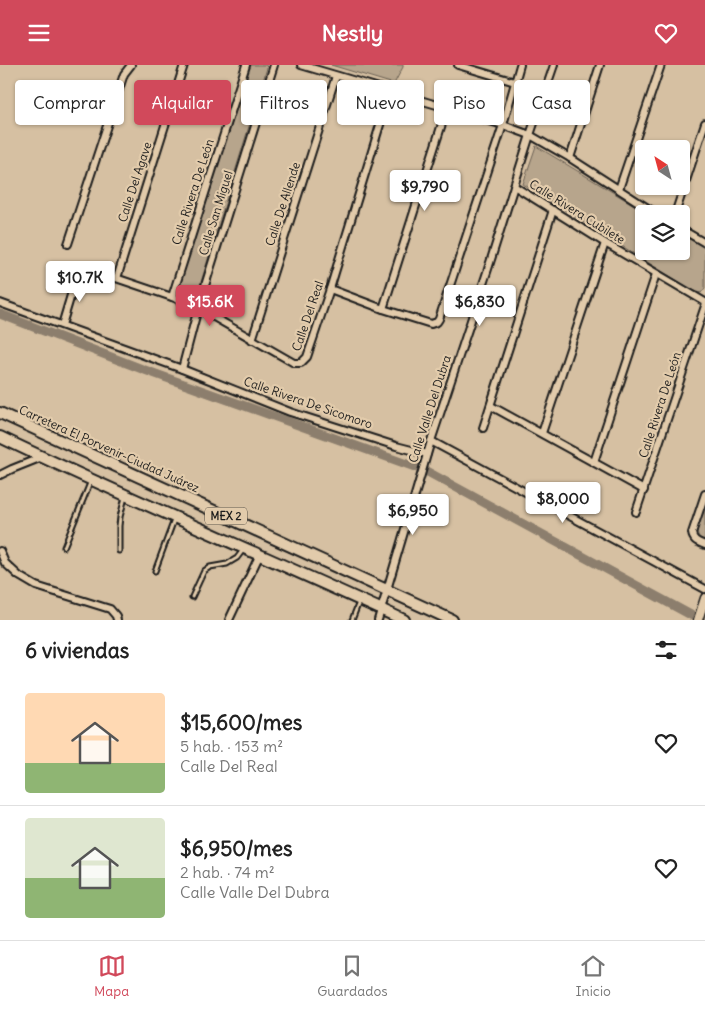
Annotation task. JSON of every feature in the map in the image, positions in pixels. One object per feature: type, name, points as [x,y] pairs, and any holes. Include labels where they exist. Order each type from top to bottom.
[{"type":"main road","name":"Carretera El Porvenir-Ciudad Juárez","points":[[0,413],[452,620]]},
{"type":"main road","name":"MEX 2","points":[[0,437],[404,620]]},
{"type":"street","points":[[68,244],[124,75],[132,65]]},
{"type":"street","name":"Calle Del Agave","points":[[117,277],[184,65]]},
{"type":"street","name":"Calle Rivera De León","points":[[172,297],[246,65]]},
{"type":"street","name":"Calle San Miguel","points":[[182,369],[198,308],[274,65]]},
{"type":"street","points":[[301,65],[350,80]]},
{"type":"street","points":[[458,65],[514,82],[504,118]]},
{"type":"street","points":[[515,80],[520,65]]},
{"type":"street","name":"Calle Valle Del Dubra","points":[[378,620],[431,441],[554,65]]},
{"type":"street","points":[[570,159],[600,65]]},
{"type":"street","points":[[619,189],[662,65]]},
{"type":"street","name":"Calle De Allende","points":[[252,339],[336,76]]},
{"type":"street","points":[[678,205],[705,123]]},
{"type":"street","name":"Calle Del Real","points":[[101,273],[117,277],[198,308],[294,363],[298,364],[304,361],[330,289],[380,125]]},
{"type":"street","points":[[382,309],[442,125]]},
{"type":"street","points":[[330,289],[382,309],[431,324],[437,322],[502,125],[530,135],[643,205]]},
{"type":"street","name":"Calle Rivera Cubilete","points":[[514,186],[705,304]]},
{"type":"street","points":[[484,428],[553,210]]},
{"type":"street","points":[[690,234],[705,243]]},
{"type":"street","points":[[542,433],[605,243]]},
{"type":"street","points":[[594,462],[656,274]]},
{"type":"street","points":[[62,325],[77,275]]},
{"type":"street","name":"Calle Rivera De Sicomoro","points":[[0,303],[182,369],[290,412],[426,457]]},
{"type":"street","name":"Calle Rivera De León","points":[[636,512],[705,304]]},
{"type":"street","points":[[491,406],[644,490]]},
{"type":"street","points":[[431,441],[705,589]]},
{"type":"street","points":[[0,475],[42,457]]},
{"type":"street","points":[[705,494],[692,535],[695,541],[705,545]]},
{"type":"street","points":[[0,551],[5,563],[19,576],[36,586],[110,609],[117,620]]},
{"type":"street","points":[[229,620],[260,554]]},
{"type":"street","points":[[698,620],[705,598]]},
{"type":"lane","points":[[64,547],[92,479]]},
{"type":"lane","points":[[119,551],[120,517],[126,495]]},
{"type":"lane","points":[[155,571],[175,517]]},
{"type":"lane","points":[[192,597],[204,571],[210,567],[227,564],[237,558],[245,548]]},
{"type":"lane","points":[[352,620],[360,600]]},
{"type":"shaded area","points":[[251,65],[266,65],[267,68],[263,80],[246,80]]},
{"type":"shaded area","points":[[331,65],[403,65],[396,80],[381,80]]},
{"type":"shaded area","points":[[241,95],[241,125],[249,125],[197,295],[193,297],[181,291],[178,286]]},
{"type":"shaded area","points":[[536,146],[635,206],[635,254],[523,184]]},
{"type":"shaded area","points":[[690,238],[705,247],[705,288],[701,293],[692,290],[644,260],[690,260]]},
{"type":"shaded area","points":[[705,505],[705,541],[697,533]]},
{"type":"waterway","points":[[0,314],[142,369],[426,471],[700,620]]}]
